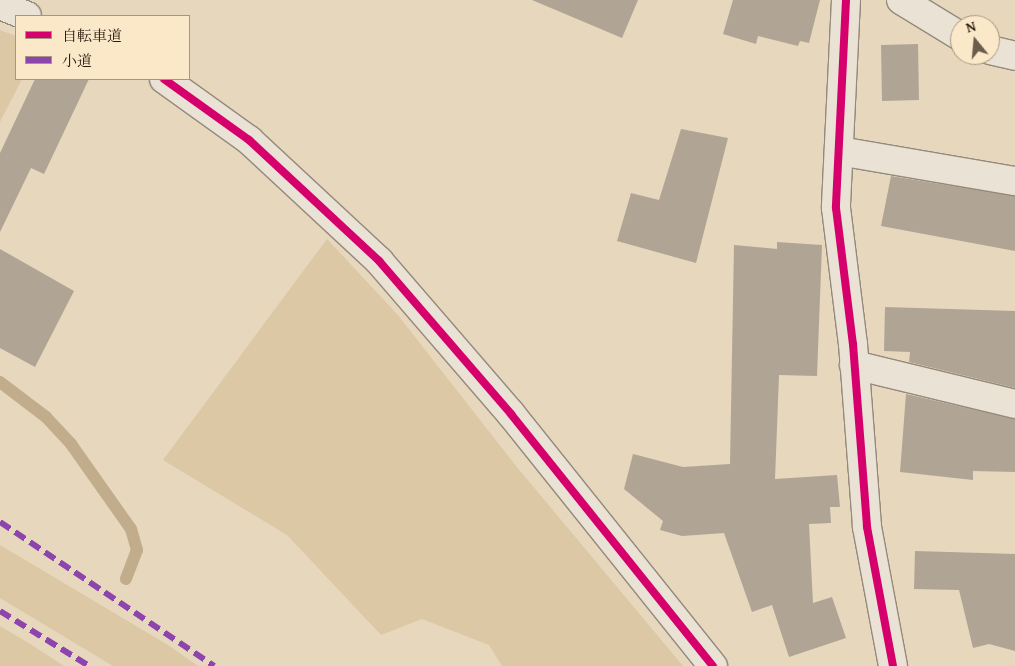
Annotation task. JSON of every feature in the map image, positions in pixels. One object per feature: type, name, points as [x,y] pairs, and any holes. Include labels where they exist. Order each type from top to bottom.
[{"type":"street","points":[[846,0],[836,208],[854,364],[867,527],[893,666]]},
{"type":"street","points":[[901,0],[950,30]]},
{"type":"street","points":[[0,5],[25,15]]},
{"type":"street","points":[[1000,52],[1015,56]]},
{"type":"street","points":[[165,80],[249,140],[379,261],[511,414],[713,666]]},
{"type":"street","points":[[839,151],[1015,181]]},
{"type":"street","points":[[854,364],[1015,404]]},
{"type":"shaded area","points":[[0,30],[15,36],[15,80],[21,80],[0,122]]},
{"type":"shaded area","points":[[327,239],[397,314],[516,466],[683,666],[502,666],[489,645],[422,619],[381,635],[287,535],[163,460]]},
{"type":"shaded area","points":[[0,545],[168,645],[198,666],[113,666],[0,598]]},
{"type":"shaded area","points":[[0,626],[27,642],[64,666],[0,666]]},
{"type":"building","points":[[532,0],[638,0],[622,38]]},
{"type":"building","points":[[733,0],[820,0],[809,43],[800,41],[798,46],[758,36],[756,44],[723,34]]},
{"type":"building","points":[[918,44],[919,100],[882,101],[881,45]]},
{"type":"building","points":[[35,80],[89,80],[44,174],[31,168],[0,232],[0,153]]},
{"type":"building","points":[[681,129],[728,138],[696,263],[617,241],[631,193],[659,200]]},
{"type":"building","points":[[891,176],[1015,196],[1015,251],[881,226]]},
{"type":"building","points":[[777,242],[822,245],[817,376],[779,375],[775,479],[837,475],[840,507],[830,507],[831,523],[809,524],[813,603],[832,597],[846,638],[789,657],[772,605],[752,612],[724,533],[682,536],[660,530],[663,521],[624,489],[633,454],[683,467],[730,464],[734,245],[777,249]]},
{"type":"building","points":[[0,249],[74,291],[35,367],[0,348]]},
{"type":"building","points":[[885,307],[1015,311],[1015,388],[909,362],[910,352],[884,351]]},
{"type":"building","points":[[906,394],[1015,419],[1015,472],[973,471],[973,480],[900,472]]},
{"type":"building","points":[[915,551],[1015,554],[1015,651],[989,644],[973,648],[959,590],[914,589]]},
{"type":"waterway","points":[[0,382],[46,417],[71,444],[131,529],[137,550],[126,579]]},
{"type":"marked path","points":[[0,522],[214,666]]},
{"type":"marked path","points":[[0,611],[89,666]]},
{"type":"cycle path","points":[[846,0],[836,208],[853,344],[867,527],[893,666]]},
{"type":"cycle path","points":[[165,80],[249,140],[379,261],[511,414],[713,666]]}]
